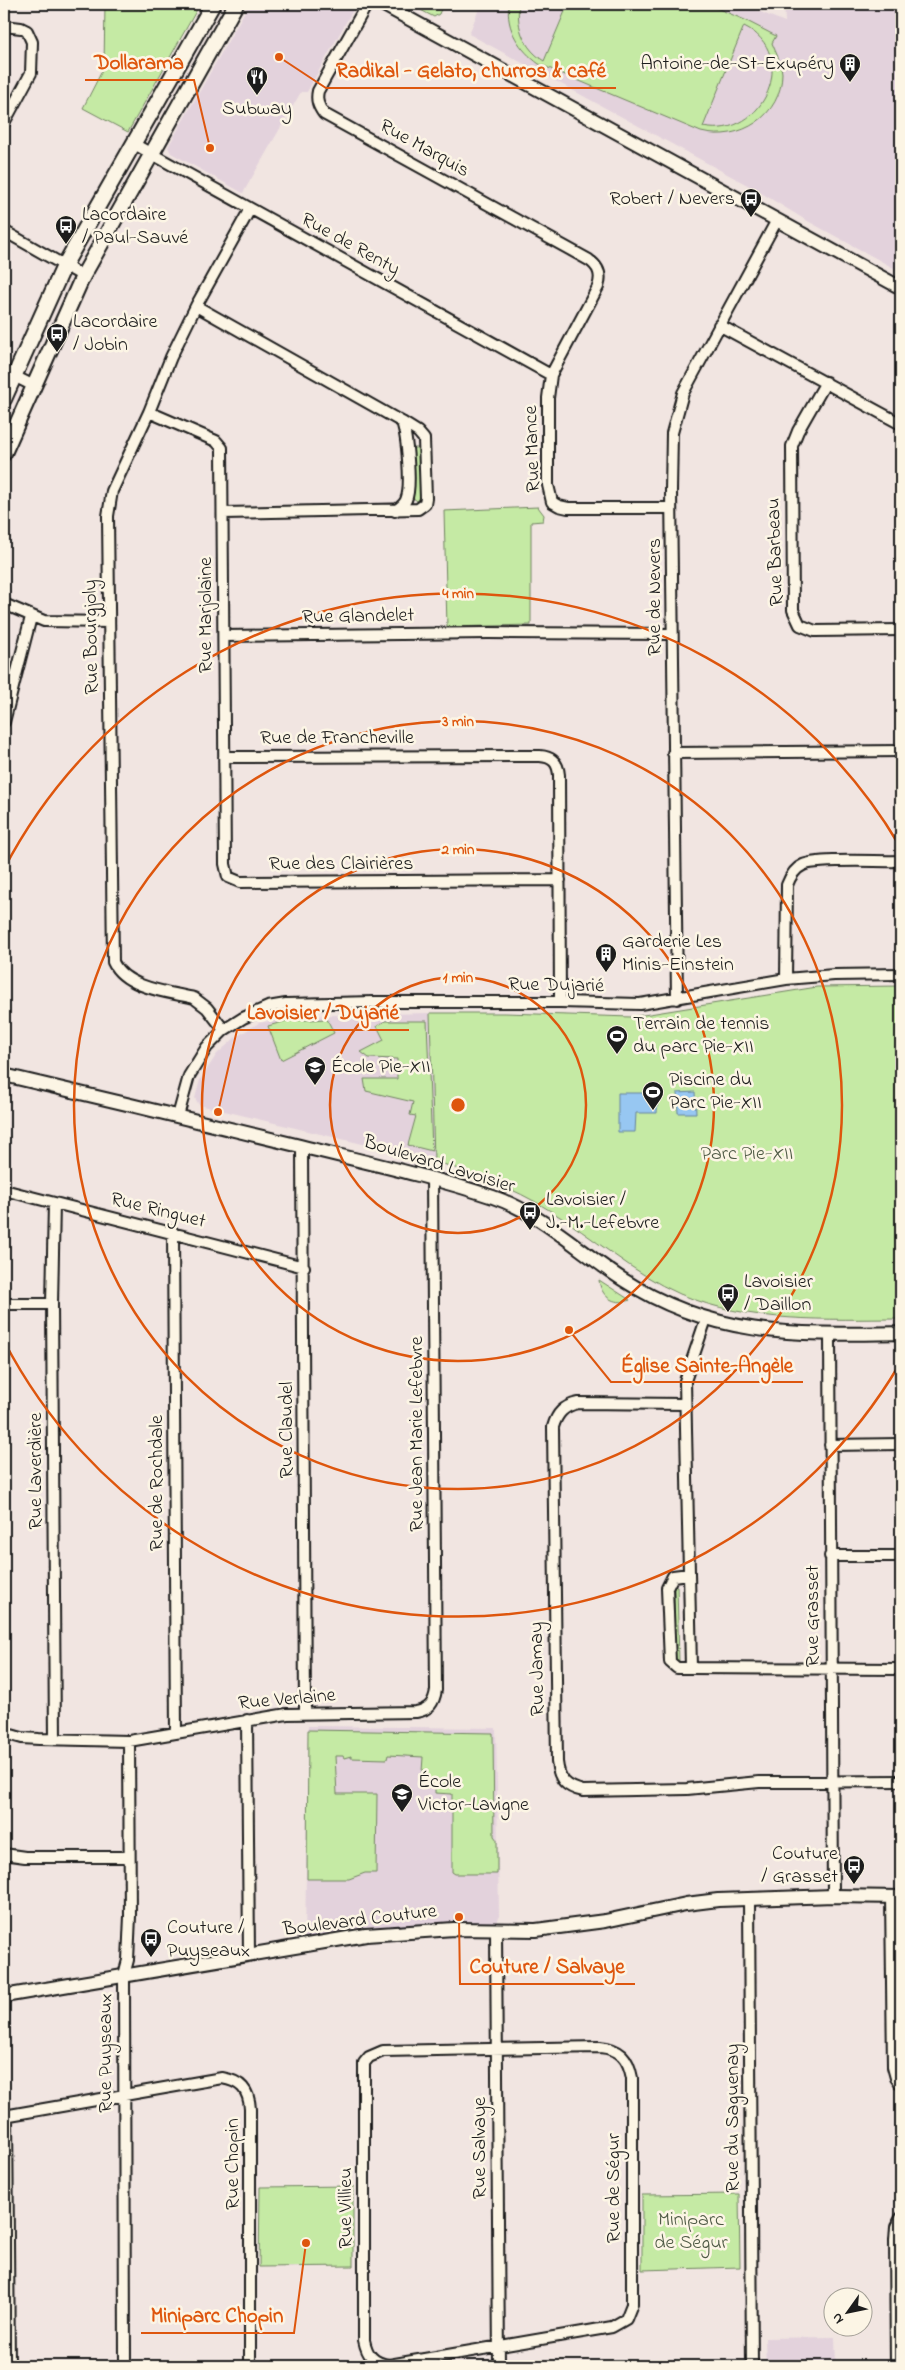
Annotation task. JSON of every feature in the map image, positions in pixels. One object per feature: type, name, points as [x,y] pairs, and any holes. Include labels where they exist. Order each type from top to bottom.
[{"type":"main road","points":[[4,399],[9,374],[64,266],[213,4]]},
{"type":"main road","points":[[4,453],[83,276],[236,4]]},
{"type":"street","name":"Rue Marquis","points":[[368,4],[318,91],[316,97],[324,114],[589,260],[595,264],[599,272],[598,287]]},
{"type":"street","points":[[382,4],[901,288]]},
{"type":"street","points":[[4,26],[14,26],[27,31],[32,42],[32,50],[31,73],[4,123]]},
{"type":"street","name":"Rue de Renty","points":[[134,144],[550,375]]},
{"type":"street","name":"Rue Bourgjoly","points":[[224,1030],[201,1002],[194,998],[131,982],[117,970],[113,962],[109,505],[112,491],[149,412],[171,357],[196,306],[250,209]]},
{"type":"street","name":"Rue de Nevers","points":[[677,998],[671,508],[671,452],[675,416],[691,376],[777,220]]},
{"type":"street","points":[[4,231],[83,276]]},
{"type":"street","name":"Rue Mance","points":[[598,287],[550,375],[548,398],[548,485],[552,502],[568,508],[671,508]]},
{"type":"street","points":[[196,306],[402,422],[418,432],[424,439],[426,498],[425,504],[418,509],[395,511],[223,513]]},
{"type":"street","points":[[719,325],[901,424]]},
{"type":"street","points":[[9,374],[34,386]]},
{"type":"street","name":"Rue Barbeau","points":[[826,382],[798,430],[792,446],[793,610],[800,625],[815,631],[901,630]]},
{"type":"street","name":"Rue Marjolaine","points":[[149,412],[221,444],[223,453],[225,864]]},
{"type":"street","points":[[395,511],[403,505],[407,495],[407,441],[402,422]]},
{"type":"street","points":[[4,604],[31,617],[44,620],[109,622]]},
{"type":"street","points":[[4,722],[31,617]]},
{"type":"street","name":"Rue Glandelet","points":[[224,636],[672,634]]},
{"type":"street","points":[[673,753],[901,750]]},
{"type":"street","name":"Rue de Francheville","points":[[224,757],[540,756],[554,761],[558,766],[559,775],[560,880]]},
{"type":"street","points":[[786,979],[787,885],[796,870],[811,863],[901,861]]},
{"type":"street","name":"Rue des Clairières","points":[[225,864],[228,877],[240,882],[560,880]]},
{"type":"street","points":[[560,880],[560,1002]]},
{"type":"street","name":"Rue Dujarié","points":[[178,1116],[188,1076],[207,1047],[224,1030],[255,1012],[286,1004],[560,1002],[619,1005],[677,998],[786,979],[834,975],[901,974]]},
{"type":"street","name":"Boulevard Lavoisier","points":[[4,1075],[432,1178],[496,1198],[553,1229],[642,1291],[706,1319],[743,1329],[766,1332],[830,1335],[901,1333]]},
{"type":"street","name":"Rue Claudel","points":[[302,1147],[305,1713]]},
{"type":"street","name":"Rue Jean Marie Lefebvre","points":[[432,1178],[436,1690]]},
{"type":"street","name":"Rue Ringuet","points":[[4,1190],[304,1267]]},
{"type":"street","name":"Rue Laverdière","points":[[54,1203],[52,1304],[55,1739]]},
{"type":"street","name":"Rue de Rochdale","points":[[173,1232],[176,1733]]},
{"type":"street","points":[[4,1304],[52,1304]]},
{"type":"street","points":[[691,1668],[685,1381],[706,1319]]},
{"type":"street","name":"Rue Grasset","points":[[830,1335],[830,1668],[833,1896]]},
{"type":"street","name":"Rue Jamay","points":[[686,1404],[578,1403],[570,1405],[556,1417],[553,1427],[558,1773],[563,1782],[572,1788],[583,1790],[687,1790],[741,1783],[832,1781]]},
{"type":"street","points":[[830,1445],[901,1444]]},
{"type":"street","points":[[830,1556],[901,1556]]},
{"type":"street","points":[[689,1574],[673,1576],[667,1588],[670,1662],[676,1668],[901,1669]]},
{"type":"street","name":"Rue Verlaine","points":[[4,1733],[22,1738],[129,1741],[247,1720],[305,1713],[424,1711],[430,1706],[436,1690]]},
{"type":"street","points":[[247,1720],[249,1954]]},
{"type":"street","name":"Rue Puyseaux","points":[[125,2366],[124,1975],[128,1960],[130,1857],[129,1741]]},
{"type":"street","points":[[832,1781],[901,1781]]},
{"type":"street","points":[[4,1854],[25,1857],[130,1857]]},
{"type":"street","name":"Boulevard Couture","points":[[4,1996],[330,1940],[399,1932],[454,1929],[536,1930],[578,1925],[686,1904],[749,1899],[833,1896],[896,1897]]},
{"type":"street","points":[[896,1897],[893,2068],[896,2078],[901,2085]]},
{"type":"street","name":"Rue du Saguenay","points":[[749,1899],[752,2366]]},
{"type":"street","name":"Rue Salvaye","points":[[496,1930],[499,2366]]},
{"type":"street","name":"Rue de Ségur","points":[[497,2048],[612,2048],[623,2055],[629,2065],[632,2078],[632,2304],[630,2312],[619,2324],[612,2327],[499,2347]]},
{"type":"street","name":"Rue Villieu","points":[[497,2048],[383,2051],[369,2057],[364,2063],[363,2071],[366,2350],[371,2358],[379,2364],[389,2365],[499,2347]]},
{"type":"street","name":"Rue Chopin","points":[[124,2095],[222,2078],[234,2080],[245,2088],[250,2109],[250,2366]]},
{"type":"street","points":[[10,2366],[6,2115],[124,2095]]},
{"type":"street","points":[[896,2366],[899,2331],[895,2240],[896,2228],[901,2218]]},
{"type":"shaded area","points":[[249,4],[351,4],[353,10],[307,92],[301,92],[243,193],[171,153],[168,147]]},
{"type":"shaded area","points":[[481,4],[741,4],[785,22],[784,4],[901,4],[901,272],[804,219],[753,188],[469,34]]},
{"type":"shaded area","name":"École Pie-XII","points":[[430,1013],[434,1161],[199,1105],[195,1098],[200,1080],[217,1054],[236,1037],[259,1023],[296,1016]]},
{"type":"shaded area","name":"École Victor-Lavigne","points":[[308,1726],[496,1728],[499,1916],[496,1930],[305,1944]]},
{"type":"shaded area","points":[[765,2338],[835,2338],[836,2366],[766,2366]]},
{"type":"green space","points":[[105,4],[200,4],[128,132],[83,108],[104,67]]},
{"type":"green space","points":[[409,4],[443,4],[439,14],[434,17]]},
{"type":"green space","points":[[509,4],[519,4],[518,13],[523,37],[531,50],[544,61],[568,4],[707,4],[776,36],[772,43],[782,73],[780,88],[775,102],[767,113],[744,129],[716,134],[701,132],[539,64],[515,38],[508,13]],"holes":[[[744,26],[761,39],[770,55],[772,73],[768,92],[758,108],[743,120],[725,128],[703,127]]]},
{"type":"green space","points":[[412,448],[421,448],[421,497],[417,501],[412,497]]},
{"type":"green space","points":[[538,507],[544,515],[543,521],[531,522],[531,625],[447,627],[444,511]]},
{"type":"green space","name":"Parc Pie-XII","points":[[901,986],[901,1319],[789,1318],[734,1311],[707,1304],[680,1294],[646,1276],[566,1220],[521,1194],[478,1176],[434,1161],[430,1013],[631,1017],[817,987]]},
{"type":"green space","points":[[327,1019],[334,1033],[281,1060],[268,1026],[286,1021]]},
{"type":"green space","points":[[385,1021],[427,1021],[432,1151],[408,1145],[416,1116],[410,1115],[413,1102],[366,1091],[364,1079],[397,1079],[397,1059],[369,1058],[361,1052],[384,1040],[377,1026]]},
{"type":"green space","points":[[599,1280],[630,1300],[624,1302],[613,1301],[602,1291]]},
{"type":"green space","points":[[674,1586],[677,1586],[679,1662],[675,1661]]},
{"type":"green space","points":[[308,1730],[493,1733],[494,1836],[497,1840],[497,1874],[455,1874],[452,1872],[452,1794],[435,1793],[435,1786],[421,1786],[423,1757],[388,1755],[387,1759],[335,1756],[337,1794],[377,1794],[376,1873],[365,1873],[349,1879],[307,1879]]},
{"type":"green space","points":[[353,2186],[353,2266],[259,2267],[260,2187]]},
{"type":"green space","name":"Miniparc de Ségur","points":[[739,2194],[740,2267],[642,2270],[642,2195]]},
{"type":"water","points":[[695,1092],[696,1113],[678,1113],[677,1093]]},
{"type":"water","points":[[618,1093],[658,1093],[657,1113],[636,1113],[635,1132],[618,1132]]},
{"type":"place","name":"Radikal - Gelato, churros & café","points":[[279,57]]},
{"type":"place","name":"Antoine-de-St-Exupéry","points":[[850,83]]},
{"type":"place","name":"Subway","points":[[257,96]]},
{"type":"place","name":"Dollarama","points":[[210,148]]},
{"type":"place","name":"Robert / Nevers","points":[[751,218]]},
{"type":"place","name":"Lacordaire / Paul-Sauvé","points":[[66,245]]},
{"type":"place","name":"Lacordaire / Jobin","points":[[57,353]]},
{"type":"place","name":"Garderie Les Minis-Einstein","points":[[606,973]]},
{"type":"place","name":"Terrain de tennis du parc Pie-XII","points":[[617,1055]]},
{"type":"place","name":"École Pie-XII","points":[[315,1086]]},
{"type":"place","name":"Piscine du Parc Pie-XII","points":[[653,1111]]},
{"type":"place","name":"Lavoisier / Dujarié","points":[[218,1112]]},
{"type":"place","name":"Lavoisier / J.-M.-Lefebvre","points":[[530,1231]]},
{"type":"place","name":"Lavoisier / Daillon","points":[[728,1313]]},
{"type":"place","name":"Église Sainte-Angèle","points":[[569,1330]]},
{"type":"place","name":"École Victor-Lavigne","points":[[402,1813]]},
{"type":"place","name":"Couture / Grasset","points":[[854,1885]]},
{"type":"place","name":"Couture / Salvaye","points":[[459,1917]]},
{"type":"place","name":"Couture / Puyseaux","points":[[151,1958]]},
{"type":"place","name":"Miniparc Chopin","points":[[306,2243]]}]
